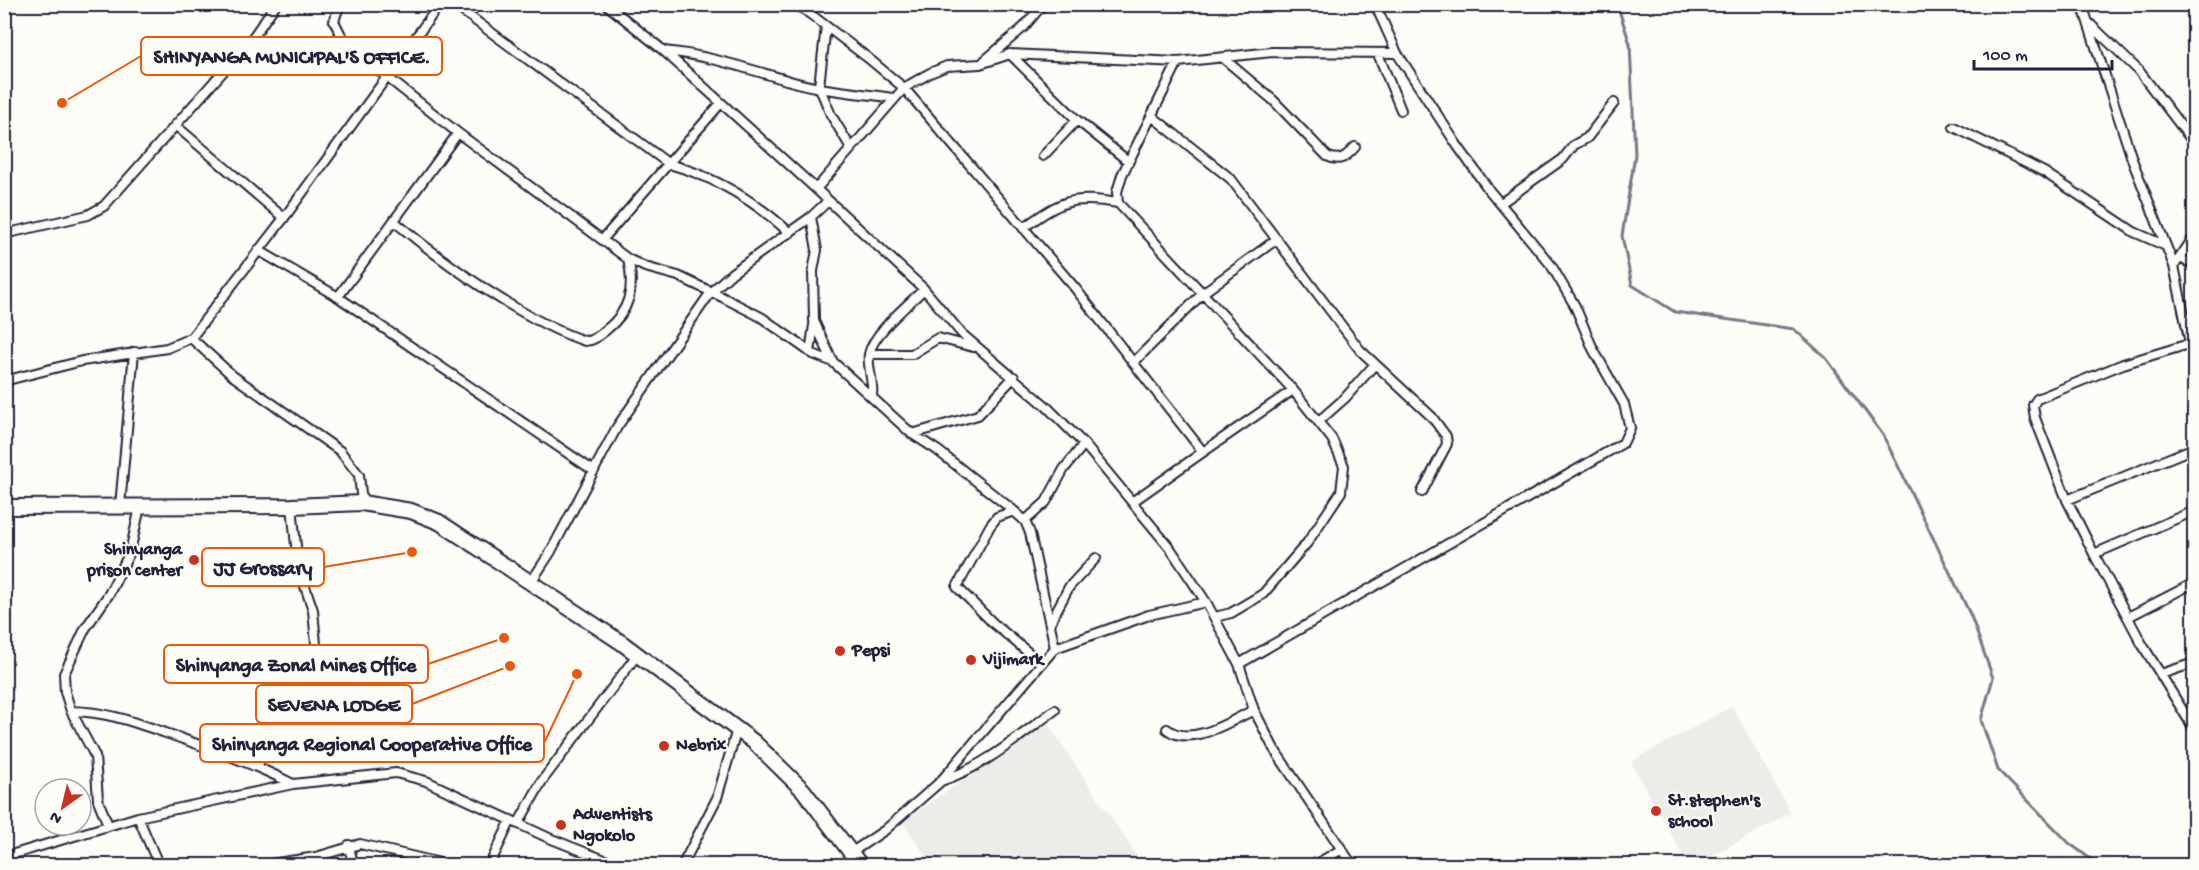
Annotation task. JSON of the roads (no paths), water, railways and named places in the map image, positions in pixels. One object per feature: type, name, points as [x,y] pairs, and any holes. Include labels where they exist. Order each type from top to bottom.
[{"type":"highway","points":[[4,507],[292,506],[362,503],[411,511],[439,522],[637,655],[737,729],[772,758],[803,790],[861,866]]},
{"type":"street","points":[[4,234],[88,214],[104,206],[251,40],[276,4]]},
{"type":"street","points":[[340,4],[334,21],[340,34],[359,55],[458,133],[628,259],[645,267],[678,276],[761,317],[810,352],[833,362]]},
{"type":"street","points":[[4,381],[82,361],[167,348],[190,338],[284,218],[441,4]]},
{"type":"street","points":[[453,4],[669,164],[707,175],[729,187],[790,233]]},
{"type":"street","points":[[606,4],[664,51],[816,189],[924,289],[962,334],[1014,377],[1084,444],[1170,548],[1206,602],[1239,664],[1254,710],[1274,749],[1353,866]]},
{"type":"street","points":[[797,4],[904,88],[1134,361],[1203,452]]},
{"type":"street","points":[[980,63],[1024,27],[1043,4]]},
{"type":"street","points":[[1239,664],[1623,443],[1630,428],[1624,404],[1593,349],[1575,306],[1542,252],[1489,190],[1457,145],[1397,53],[1375,4]]},
{"type":"street","points":[[2082,4],[2129,152],[2174,266],[2194,363]]},
{"type":"street","points":[[2088,21],[2127,58],[2194,140]]},
{"type":"street","points":[[826,26],[819,86],[831,115],[851,148]]},
{"type":"street","points":[[664,51],[694,54],[792,82],[836,91],[894,98]]},
{"type":"street","points":[[816,189],[904,88],[947,66],[980,63],[1010,54],[1178,62],[1272,52],[1397,53]]},
{"type":"street","points":[[1010,54],[1077,120],[1128,160]]},
{"type":"street","points":[[1378,54],[1401,110]]},
{"type":"street","points":[[1223,58],[1273,100],[1327,156],[1335,160],[1343,158],[1355,147]]},
{"type":"street","points":[[1118,203],[1119,182],[1128,160],[1153,117],[1178,62]]},
{"type":"street","points":[[603,239],[721,103]]},
{"type":"street","points":[[1501,203],[1563,159],[1574,145],[1587,138],[1614,103]]},
{"type":"street","points":[[1153,117],[1231,179],[1360,350],[1439,424],[1446,436],[1447,444],[1422,492]]},
{"type":"street","points":[[1043,156],[1077,120]]},
{"type":"street","points":[[175,125],[284,218]]},
{"type":"street","points":[[1954,127],[2044,172],[2134,232],[2166,246]]},
{"type":"street","points":[[338,297],[458,133]]},
{"type":"street","points":[[1023,228],[1067,201],[1079,199],[1118,203],[1204,292],[1293,390],[1319,421],[1344,466],[1341,492],[1307,543],[1263,594],[1231,613],[1215,618]]},
{"type":"street","points":[[531,582],[550,553],[626,412],[711,292],[732,273],[812,218],[828,201]]},
{"type":"street","points":[[810,352],[814,325],[812,285],[817,243],[812,218]]},
{"type":"street","points":[[395,222],[474,282],[535,317],[585,341],[594,339],[611,326],[627,307],[631,285],[628,259]]},
{"type":"street","points":[[2174,266],[2194,237]]},
{"type":"street","points":[[1134,361],[1204,292],[1277,239]]},
{"type":"street","points":[[258,250],[338,297],[594,471]]},
{"type":"street","points":[[2180,258],[2194,265]]},
{"type":"street","points":[[872,396],[873,379],[869,354],[872,343],[924,289]]},
{"type":"street","points":[[814,325],[833,362],[852,382],[872,396],[912,434],[937,450],[1025,522],[1030,533],[1051,621],[1055,648]]},
{"type":"street","points":[[190,338],[233,376],[340,451],[359,475],[362,503]]},
{"type":"street","points":[[869,354],[912,354],[938,338],[980,350]]},
{"type":"street","points":[[2189,344],[2123,364],[2034,402],[2036,418],[2067,500],[2128,617],[2194,729]]},
{"type":"street","points":[[120,506],[134,352]]},
{"type":"street","points":[[1319,421],[1345,399],[1375,364]]},
{"type":"street","points":[[912,434],[978,415],[1014,377]]},
{"type":"street","points":[[1132,502],[1293,390]]},
{"type":"street","points":[[1025,522],[1046,502],[1064,469],[1084,444]]},
{"type":"street","points":[[2067,500],[2194,448]]},
{"type":"street","points":[[257,765],[292,717],[316,644],[313,610],[298,566],[292,506]]},
{"type":"street","points":[[108,825],[98,800],[95,756],[71,711],[65,692],[64,674],[85,629],[109,594],[130,552],[140,507]]},
{"type":"street","points":[[2094,554],[2194,511]]},
{"type":"street","points":[[1014,512],[997,517],[990,526],[957,587],[993,623],[1041,663]]},
{"type":"street","points":[[1051,621],[1070,586],[1096,558]]},
{"type":"street","points":[[2128,617],[2194,583]]},
{"type":"street","points":[[852,852],[885,830],[940,782],[1055,648],[1149,615],[1206,602]]},
{"type":"street","points":[[489,866],[514,822],[542,781],[637,655]]},
{"type":"street","points":[[2161,674],[2194,663]]},
{"type":"street","points":[[940,782],[960,775],[991,756],[1055,710]]},
{"type":"street","points":[[1167,729],[1174,735],[1188,738],[1254,710]]},
{"type":"street","points":[[71,711],[106,713],[132,720],[257,765],[293,784]]},
{"type":"street","points":[[682,866],[717,798],[737,729]]},
{"type":"street","points":[[4,856],[138,817],[293,784],[396,773],[409,774],[514,822],[620,866]]},
{"type":"street","points":[[138,817],[159,866]]},
{"type":"street","points":[[257,866],[316,857],[349,845],[360,844],[453,866]]},
{"type":"street","points":[[349,845],[352,866]]},
{"type":"street","points":[[1313,866],[1342,849]]},
{"type":"waterway","points":[[1617,4],[1630,44],[1635,155],[1622,236],[1632,285],[1675,312],[1794,329],[1826,358],[1883,435],[1971,616],[1993,678],[1981,720],[1998,770],[2069,843],[2100,866]]},
{"type":"place","name":"SHINYANGA MUNICIPAL'S OFFICE.","points":[[62,103]]},
{"type":"place","name":"JJ Grossary","points":[[412,552]]},
{"type":"place","name":"Shinyanga prison center","points":[[194,560]]},
{"type":"place","name":"Shinyanga Zonal Mines Office","points":[[504,638]]},
{"type":"place","name":"Pepsi","points":[[840,651]]},
{"type":"place","name":"Vijimark","points":[[971,660]]},
{"type":"place","name":"SEVENA LODGE","points":[[510,666]]},
{"type":"place","name":"Shinyanga Regional Cooperative Office","points":[[577,674]]},
{"type":"place","name":"Nebrix","points":[[664,746]]},
{"type":"place","name":"St.stephen's school","points":[[1656,811]]},
{"type":"place","name":"Adventists Ngokolo","points":[[561,825]]}]
